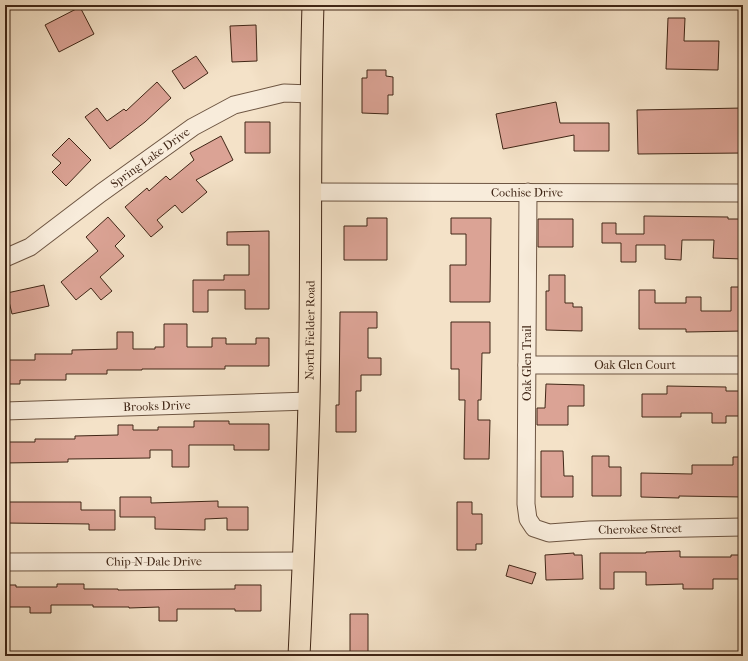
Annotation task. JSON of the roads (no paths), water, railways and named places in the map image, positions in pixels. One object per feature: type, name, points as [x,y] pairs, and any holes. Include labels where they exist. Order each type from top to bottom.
[{"type":"main road","name":"North Fielder Road","points":[[299,656],[309,401],[311,192],[310,94],[313,5]]},
{"type":"street","name":"Spring Lake Drive","points":[[5,258],[30,247],[193,127],[234,105],[284,93],[310,94]]},
{"type":"street","name":"Cochise Drive","points":[[311,192],[743,193]]},
{"type":"street","name":"Oak Glen Trail","points":[[528,192],[526,504],[528,519],[534,528],[538,530]]},
{"type":"street","name":"Oak Glen Court","points":[[527,365],[743,365]]},
{"type":"street","name":"Brooks Drive","points":[[5,410],[309,401]]},
{"type":"street","name":"Cherokee Street","points":[[538,530],[549,533],[590,530],[743,527]]},
{"type":"street","name":"Chip-N-Dale Drive","points":[[5,562],[303,561]]}]
